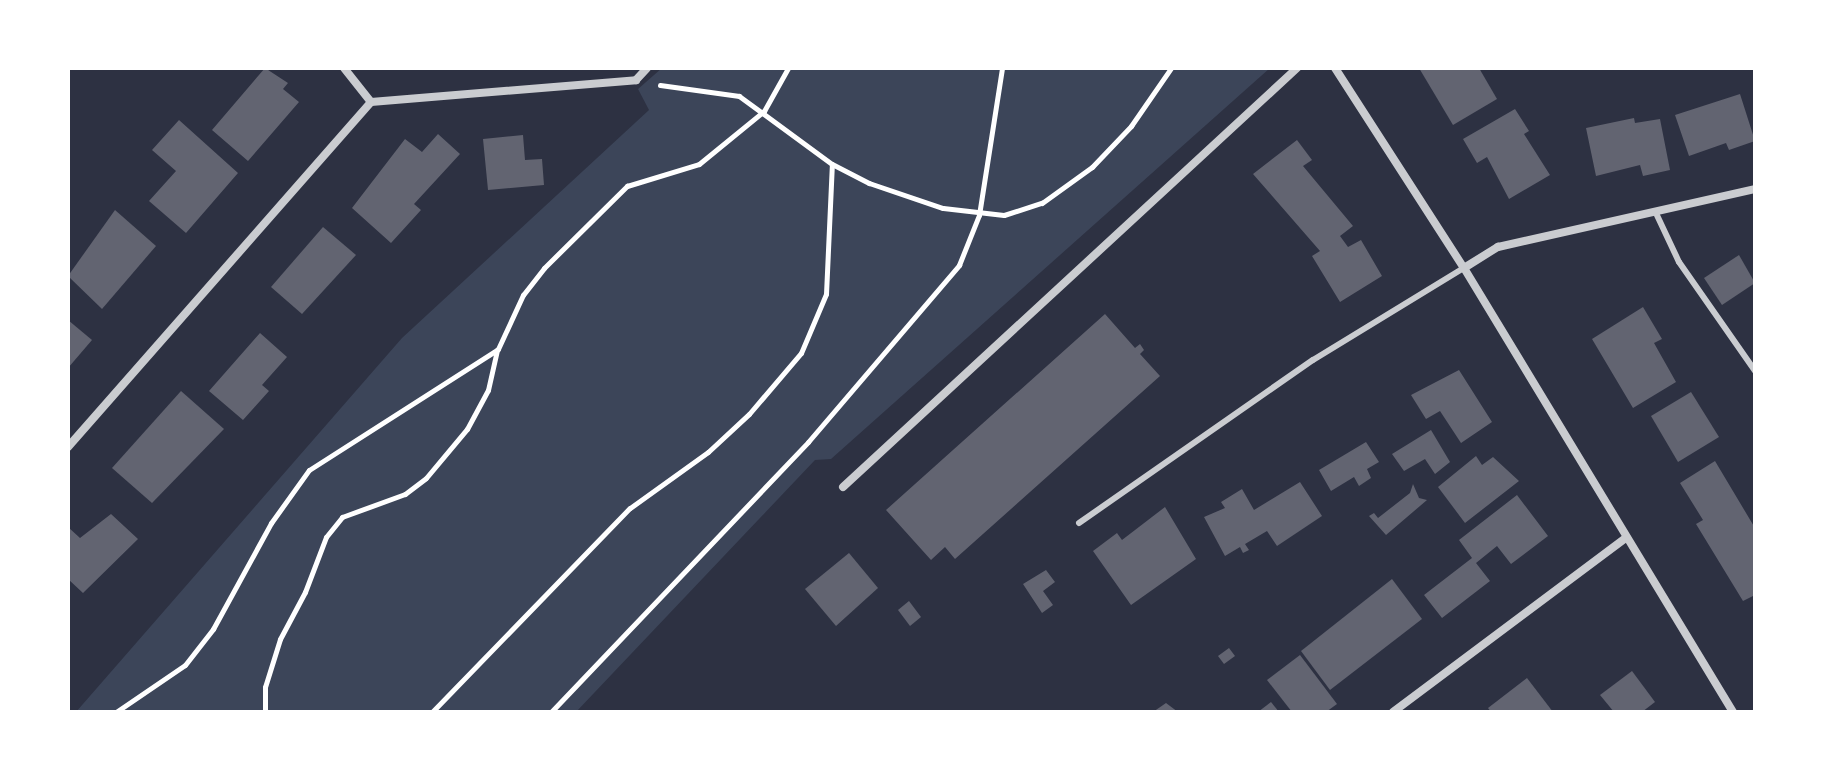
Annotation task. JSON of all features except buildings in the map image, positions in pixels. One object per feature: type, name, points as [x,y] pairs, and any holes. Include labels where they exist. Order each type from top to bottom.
[{"type":"street","points":[[344,68],[371,102]]},
{"type":"street","points":[[68,447],[371,102],[636,80],[647,68]]},
{"type":"street","points":[[843,487],[1297,68]]},
{"type":"street","points":[[1335,68],[1464,268],[1733,712]]},
{"type":"street","points":[[1464,268],[1498,247],[1755,189]]},
{"type":"street","points":[[1393,712],[1626,538]]},
{"type":"lane","points":[[1655,211],[1679,262],[1755,371]]},
{"type":"lane","points":[[1079,523],[1313,360],[1464,268]]},
{"type":"path","points":[[265,712],[265,687],[280,639],[305,592],[326,537],[342,517],[405,494],[426,478],[467,429],[488,390],[498,349],[523,295],[544,268],[627,186],[699,164],[764,111],[788,68]]},
{"type":"path","points":[[551,712],[818,430],[959,265],[979,215],[1002,68]]},
{"type":"path","points":[[636,80],[739,96],[764,111],[832,164],[905,196],[979,215],[1023,210],[1063,190],[1117,143],[1171,68]]},
{"type":"path","points":[[432,712],[610,528],[708,452],[801,353],[826,294],[832,164]]},
{"type":"path","points":[[116,712],[185,665],[213,629],[271,523],[309,470],[498,349]]},
{"type":"shaded area","points":[[662,68],[1270,68],[831,459],[815,460],[576,712],[76,712],[402,338],[649,110],[638,89]]}]
